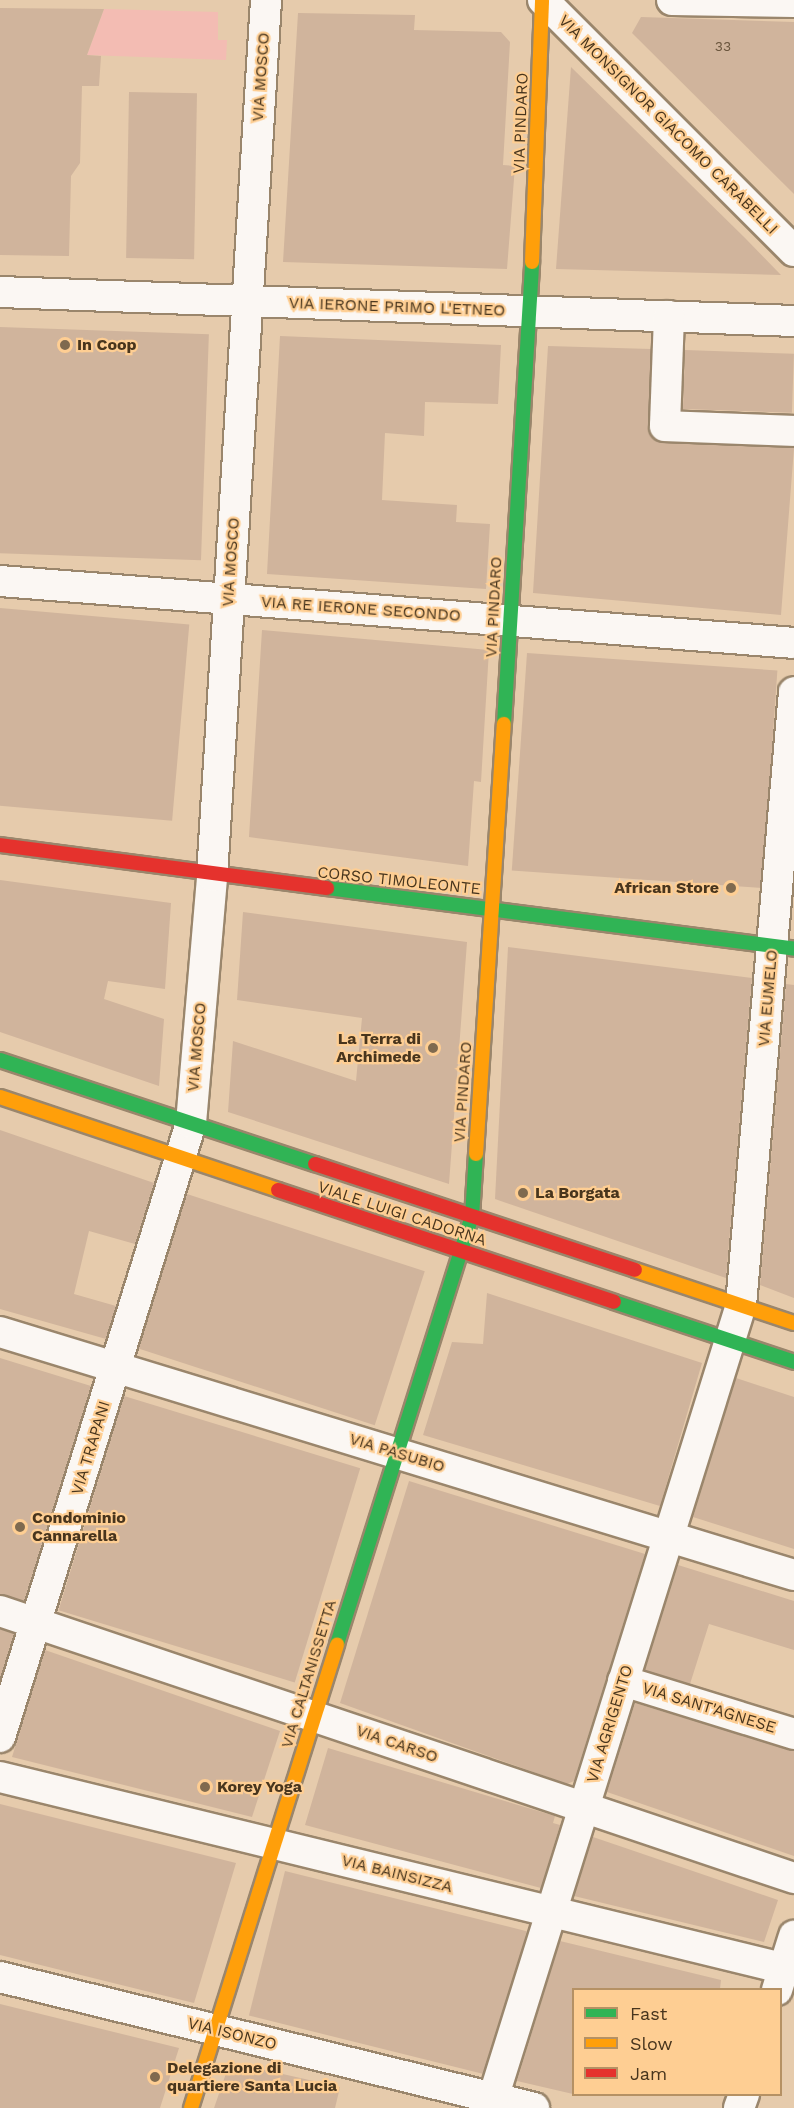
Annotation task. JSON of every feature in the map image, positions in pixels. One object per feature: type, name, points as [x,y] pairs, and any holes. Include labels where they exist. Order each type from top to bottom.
[{"type":"street","name":"VIA MOSCO","points":[[182,1158],[191,1123],[212,876],[266,0]]},
{"type":"street","name":"VIA MONSIGNOR GIACOMO CARABELLI","points":[[542,0],[794,251]]},
{"type":"street","name":"VIA PINDARO","points":[[458,1250],[472,1216],[530,311],[542,0]]},
{"type":"street","points":[[672,0],[794,2]]},
{"type":"street","name":"VIA IERONE PRIMO L'ETNEO","points":[[0,292],[792,319]]},
{"type":"street","points":[[669,316],[665,426],[794,431]]},
{"type":"street","name":"VIA RE IERONE SECONDO","points":[[0,581],[229,600],[510,618],[794,642]]},
{"type":"street","name":"VIA EUMELO","points":[[730,1340],[741,1305],[783,948],[794,692]]},
{"type":"street","name":"CORSO TIMOLEONTE","points":[[0,845],[212,876],[492,908],[783,948]]},
{"type":"street","name":"VIALE LUIGI CADORNA","points":[[0,1060],[794,1323]]},
{"type":"street","name":"VIALE LUIGI CADORNA","points":[[0,1098],[794,1362]]},
{"type":"street","name":"VIA TRAPANI","points":[[0,1737],[182,1158]]},
{"type":"street","name":"VIA CALTANISSETTA","points":[[191,2108],[458,1250]]},
{"type":"street","name":"VIA PASUBIO","points":[[0,1332],[794,1575]]},
{"type":"street","name":"VIA AGRIGENTO","points":[[491,2103],[730,1340]]},
{"type":"street","name":"VIA CARSO","points":[[0,1611],[794,1878]]},
{"type":"street","name":"VIA SANT'AGNESE","points":[[623,1681],[794,1734]]},
{"type":"street","name":"VIA BAINSIZZA","points":[[0,1777],[551,1912],[785,1976]]},
{"type":"street","points":[[785,1976],[794,1936]]},
{"type":"street","name":"VIA ISONZO","points":[[0,1977],[215,2029],[491,2103],[534,2108]]},
{"type":"shaded area","points":[[104,9],[218,12],[218,40],[227,40],[226,60],[87,55]]},
{"type":"building","points":[[0,8],[104,9],[87,55],[101,56],[99,86],[82,86],[80,163],[71,176],[69,256],[0,255]]},
{"type":"building","points":[[298,13],[415,15],[414,30],[501,32],[510,42],[503,165],[515,166],[507,269],[283,262]]},
{"type":"building","points":[[641,17],[794,22],[794,194],[632,33]]},
{"type":"building","points":[[571,67],[745,238],[781,275],[556,269]]},
{"type":"building","points":[[129,92],[197,93],[194,259],[126,258]]},
{"type":"building","points":[[0,327],[209,334],[201,560],[0,553]]},
{"type":"building","points":[[280,336],[501,345],[498,404],[425,402],[424,436],[385,433],[382,500],[457,505],[456,522],[490,524],[486,589],[267,574]]},
{"type":"building","points":[[548,346],[651,349],[648,425],[656,441],[794,448],[781,615],[533,593]]},
{"type":"building","points":[[685,350],[794,354],[792,413],[683,409]]},
{"type":"building","points":[[0,608],[189,625],[172,821],[0,806]]},
{"type":"building","points":[[262,630],[489,650],[481,782],[474,781],[468,866],[249,837]]},
{"type":"building","points":[[527,653],[777,671],[762,888],[512,870]]},
{"type":"building","points":[[0,880],[171,903],[165,989],[108,981],[104,999],[164,1019],[159,1086],[0,1032]]},
{"type":"building","points":[[243,912],[467,942],[449,1184],[228,1112],[233,1041],[356,1081],[362,1018],[237,1000]]},
{"type":"building","points":[[508,947],[752,978],[726,1278],[495,1199]]},
{"type":"building","points":[[786,984],[794,985],[794,1298],[760,1285]]},
{"type":"building","points":[[0,1130],[154,1183],[135,1244],[89,1231],[74,1294],[116,1306],[106,1339],[0,1309]]},
{"type":"building","points":[[187,1194],[425,1271],[375,1425],[137,1348]]},
{"type":"building","points":[[487,1293],[702,1363],[660,1506],[423,1435],[452,1342],[483,1344]]},
{"type":"building","points":[[0,1358],[91,1386],[24,1601],[0,1594]]},
{"type":"building","points":[[736,1378],[794,1397],[794,1549],[693,1517]]},
{"type":"building","points":[[124,1396],[360,1468],[295,1682],[59,1610]]},
{"type":"building","points":[[409,1481],[645,1554],[574,1781],[567,1784],[340,1703]]},
{"type":"building","points":[[678,1565],[794,1601],[794,1650],[709,1624],[690,1684],[645,1670]]},
{"type":"building","points":[[0,1629],[14,1634],[0,1679]]},
{"type":"building","points":[[45,1650],[280,1731],[252,1817],[12,1757]]},
{"type":"building","points":[[635,1703],[794,1751],[794,1856],[607,1792]]},
{"type":"building","points":[[328,1748],[555,1816],[553,1823],[560,1825],[541,1888],[305,1825]]},
{"type":"building","points":[[0,1804],[236,1863],[194,2003],[0,1955]]},
{"type":"building","points":[[593,1837],[778,1900],[764,1942],[574,1896]]},
{"type":"building","points":[[285,1871],[527,1931],[491,2076],[249,2016]]},
{"type":"building","points":[[560,1941],[721,1980],[720,1988],[572,1988],[572,2094],[517,2081]]},
{"type":"building","points":[[0,2004],[179,2048],[160,2108],[0,2108]]},
{"type":"building","points":[[230,2062],[340,2087],[335,2108],[214,2108]]},
{"type":"traffic: fast","points":[[504,724],[532,262]]},
{"type":"traffic: fast","points":[[327,888],[794,949]]},
{"type":"traffic: fast","points":[[0,1060],[315,1164]]},
{"type":"traffic: fast","points":[[337,1644],[472,1217],[476,1154]]},
{"type":"traffic: fast","points":[[614,1302],[794,1362]]},
{"type":"traffic: slow","points":[[532,262],[542,0]]},
{"type":"traffic: slow","points":[[476,1154],[504,724]]},
{"type":"traffic: slow","points":[[0,1097],[278,1190]]},
{"type":"traffic: slow","points":[[635,1270],[794,1323]]},
{"type":"traffic: slow","points":[[191,2108],[337,1644]]},
{"type":"traffic: jam","points":[[0,845],[327,888]]},
{"type":"traffic: jam","points":[[315,1164],[635,1270]]},
{"type":"traffic: jam","points":[[278,1190],[614,1302]]},
{"type":"place","name":"In Coop","points":[[65,345]]},
{"type":"place","name":"African Store","points":[[731,888]]},
{"type":"place","name":"La Terra di Archimede","points":[[433,1048]]},
{"type":"place","name":"La Borgata","points":[[523,1193]]},
{"type":"place","name":"Condominio Cannarella","points":[[20,1527]]},
{"type":"place","name":"Korey Yoga","points":[[205,1787]]},
{"type":"place","name":"Delegazione di quartiere Santa Lucia","points":[[155,2077]]}]
